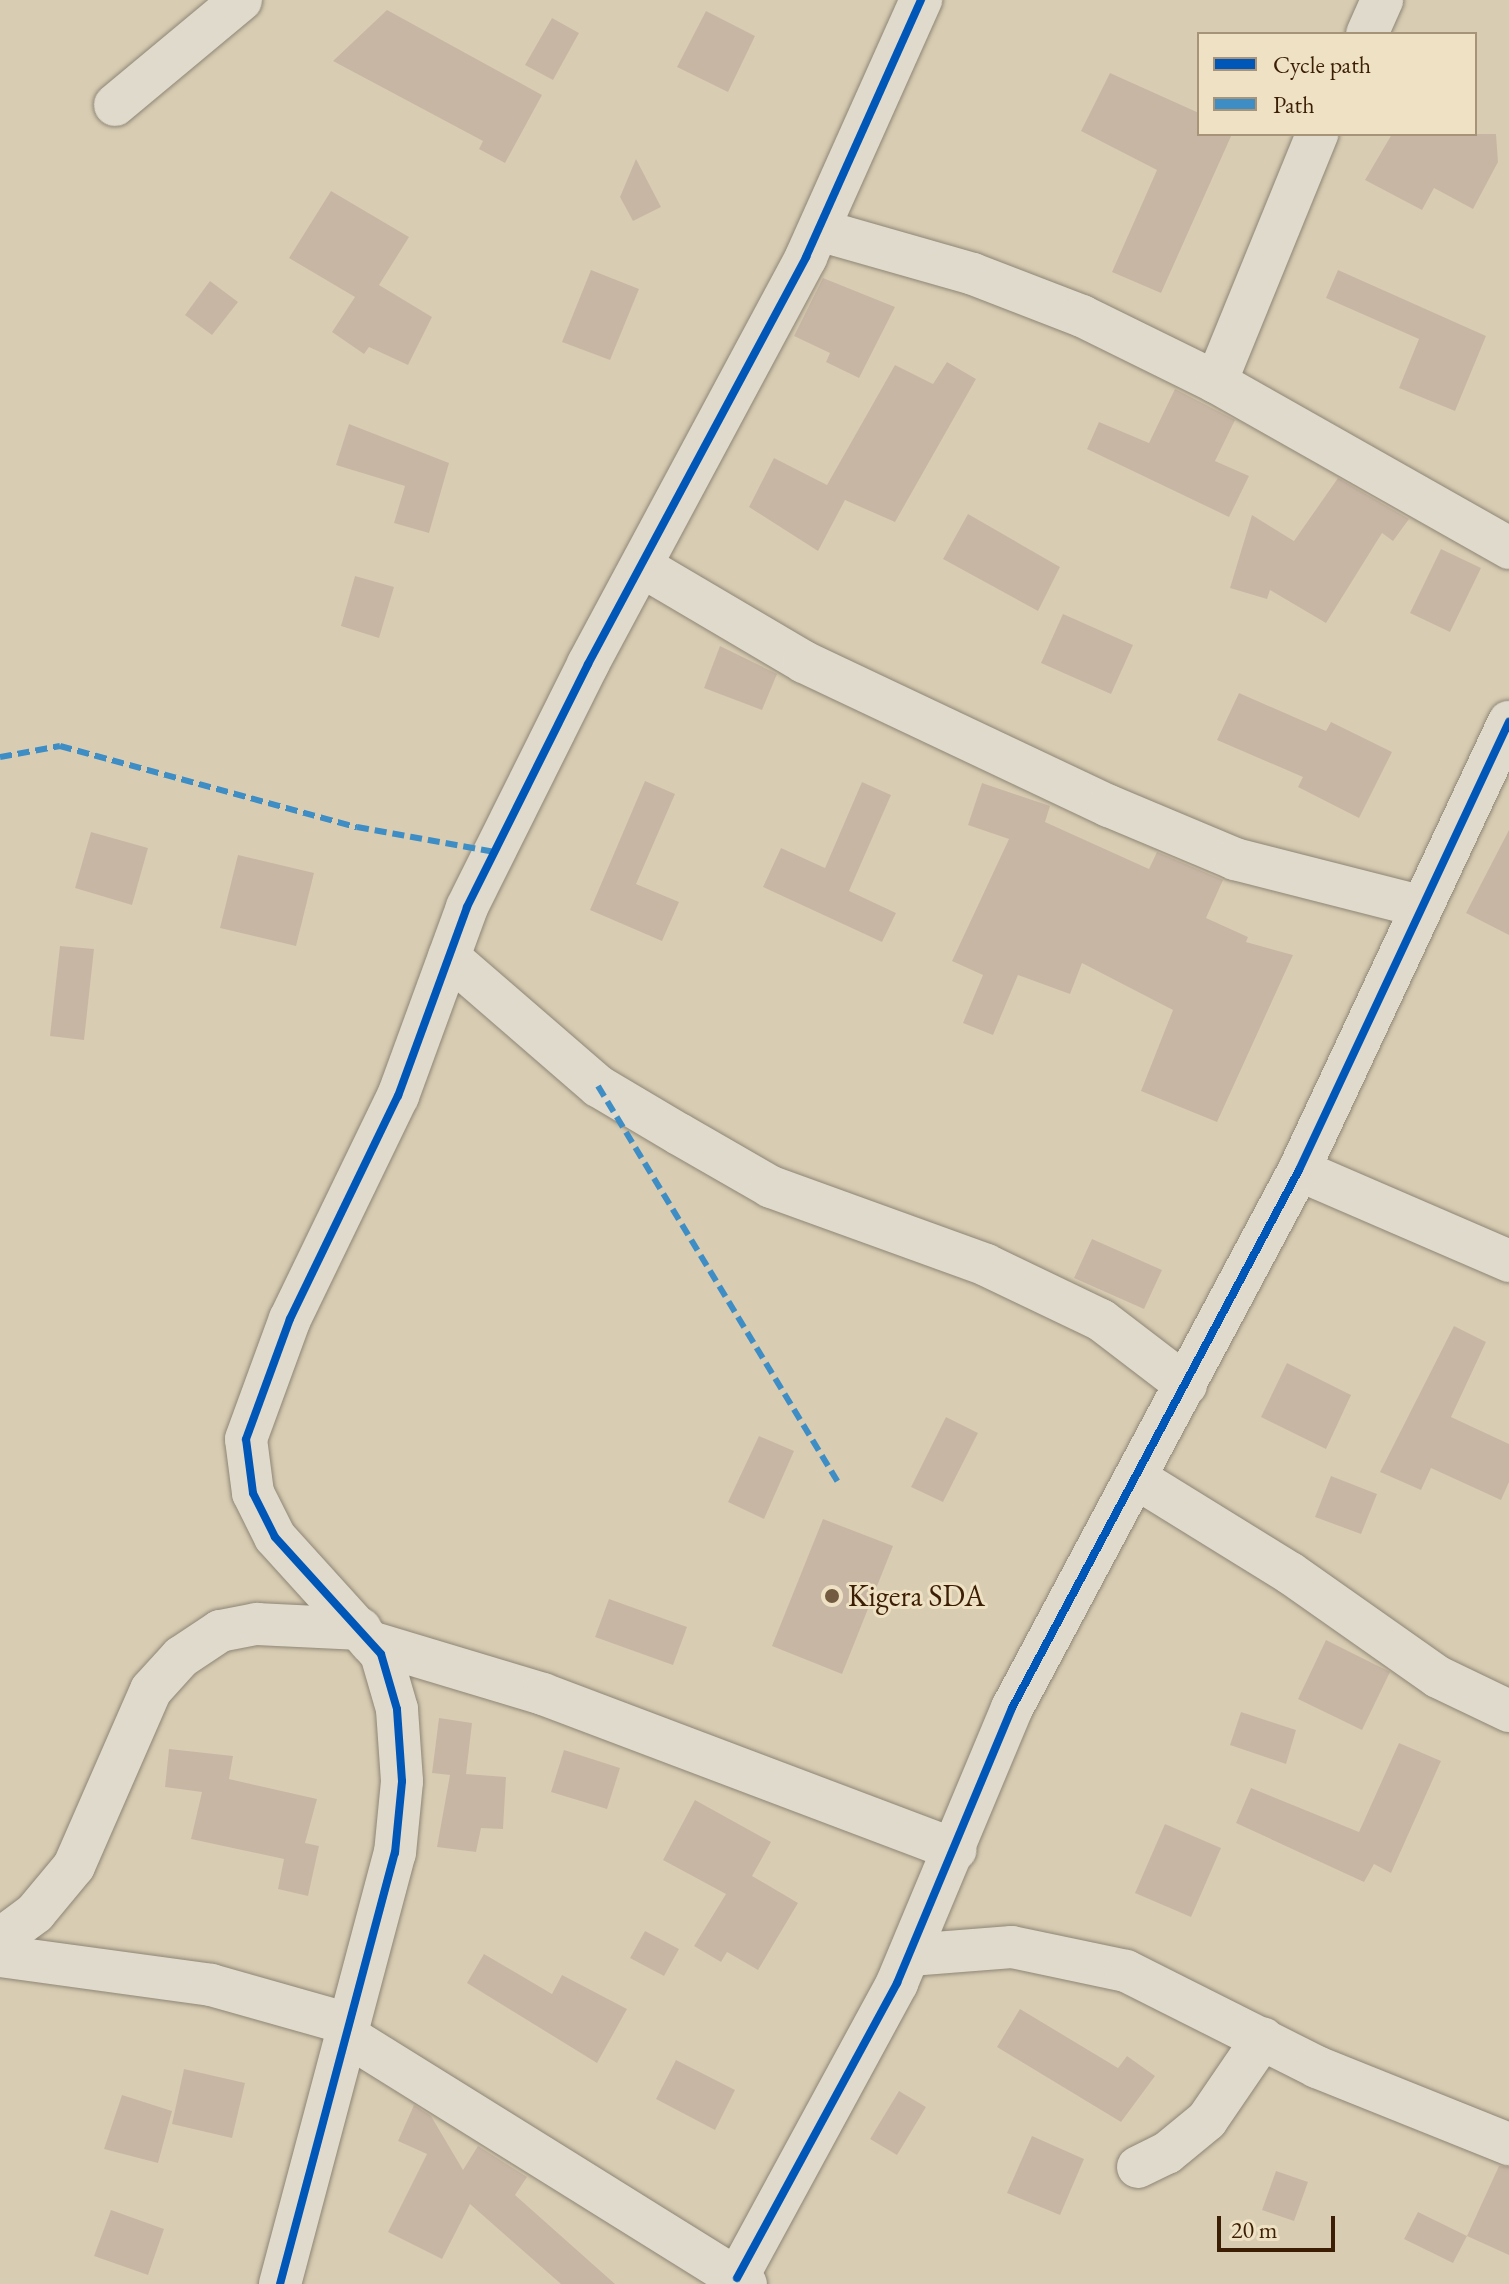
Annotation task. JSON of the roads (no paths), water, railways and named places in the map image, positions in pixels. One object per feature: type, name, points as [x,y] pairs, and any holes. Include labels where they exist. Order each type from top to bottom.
[{"type":"street","points":[[115,105],[241,0]]},
{"type":"street","points":[[280,2284],[395,1853],[402,1781],[397,1709],[381,1654],[275,1537],[253,1493],[246,1439],[290,1319],[398,1096],[474,894],[819,230],[921,0]]},
{"type":"street","points":[[1368,32],[1382,0]]},
{"type":"street","points":[[1216,382],[1316,136]]},
{"type":"street","points":[[819,230],[987,279],[1082,316],[1216,382],[1509,548]]},
{"type":"street","points":[[643,567],[804,662],[1109,806],[1235,859],[1420,906]]},
{"type":"street","points":[[0,1956],[211,1985],[348,2030],[741,2281],[910,1955],[956,1850],[1012,1708],[1299,1170],[1420,906],[1509,722]]},
{"type":"street","points":[[449,957],[598,1086],[679,1134],[771,1187],[986,1265],[1101,1320],[1186,1385]]},
{"type":"street","points":[[1299,1170],[1509,1261]]},
{"type":"street","points":[[1136,1478],[1290,1573],[1438,1677],[1509,1711]]},
{"type":"street","points":[[0,1939],[35,1913],[74,1866],[151,1690],[181,1657],[220,1631],[257,1624],[366,1635],[543,1694],[956,1850]]},
{"type":"street","points":[[910,1955],[986,1947],[1068,1955],[1126,1971],[1263,2038],[1509,2144]]},
{"type":"street","points":[[1138,2167],[1207,2120],[1263,2038]]},
{"type":"place","name":"Kigera SDA","points":[[832,1596]]}]
